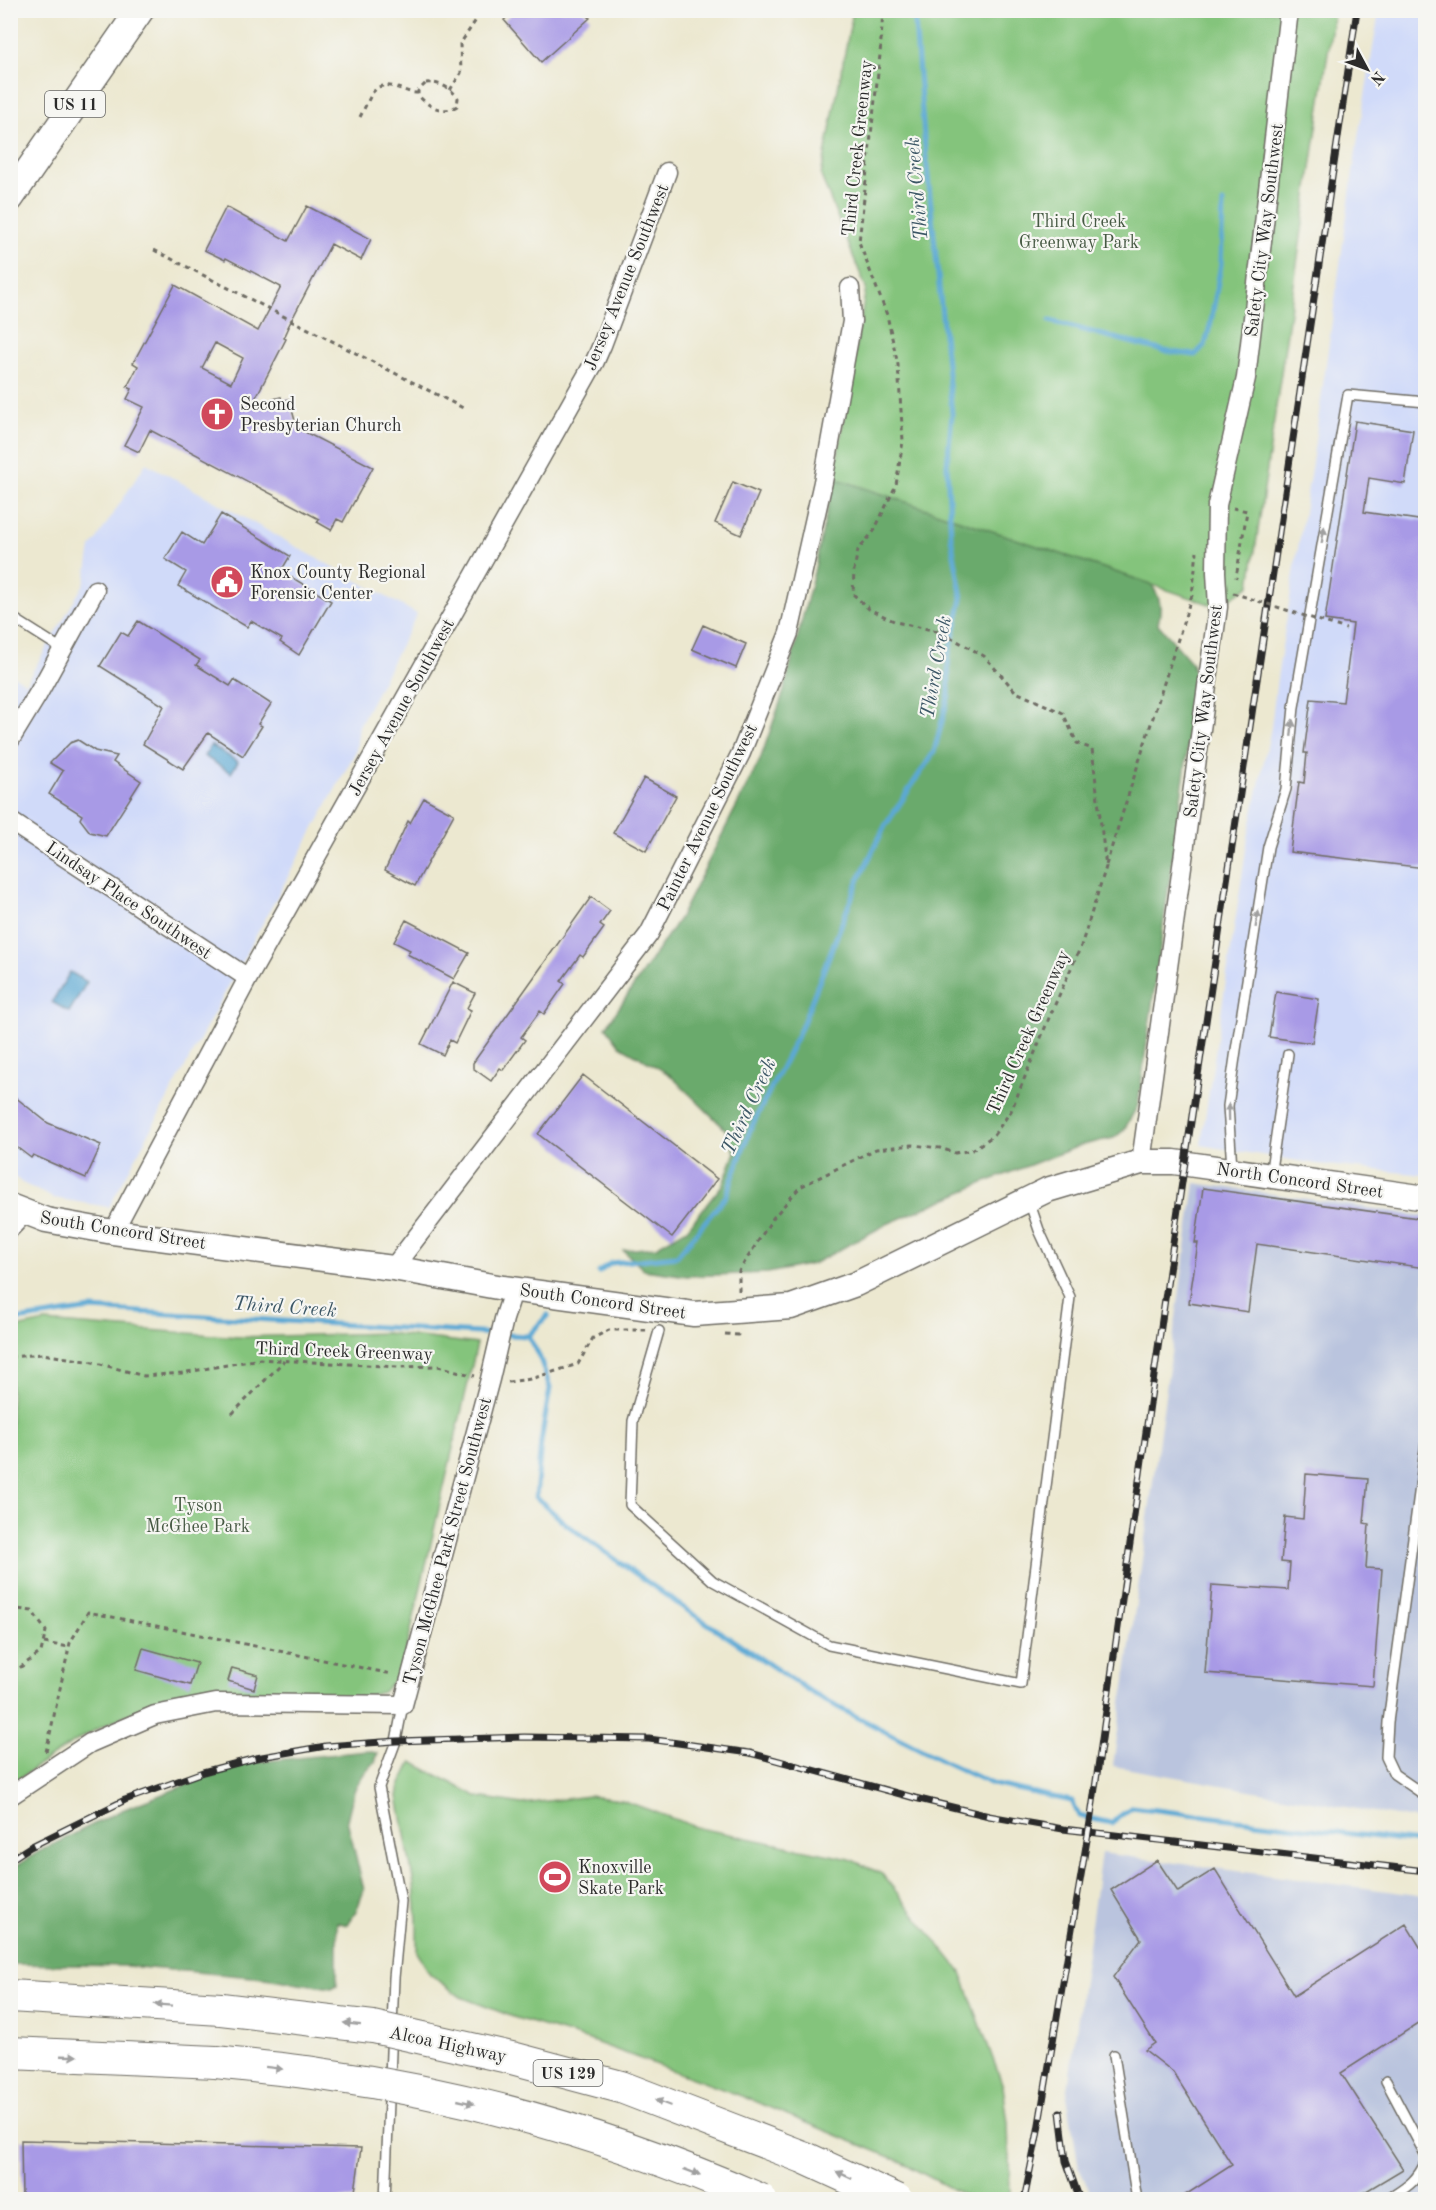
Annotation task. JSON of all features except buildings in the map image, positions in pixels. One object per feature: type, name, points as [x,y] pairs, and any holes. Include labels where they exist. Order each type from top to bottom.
[{"type":"highway","name":"Alcoa Highway","points":[[10,1996],[221,2009],[373,2027],[512,2058],[621,2088],[803,2157],[897,2199]]},
{"type":"highway","points":[[12,2054],[216,2061],[321,2074],[420,2092],[524,2116],[620,2145],[761,2199]]},
{"type":"main road","name":"US 11","points":[[10,198],[140,10]]},
{"type":"street","name":"Safety City Way Southwest","points":[[1141,1162],[1218,607],[1217,505],[1246,378],[1289,10]]},
{"type":"street","name":"Jersey Avenue Southwest","points":[[113,1232],[248,978],[594,361],[667,172]]},
{"type":"street","name":"Painter Avenue Southwest","points":[[393,1268],[649,934],[741,753],[789,633],[823,482],[852,321],[850,288]]},
{"type":"street","points":[[10,740],[95,590]]},
{"type":"street","name":"Lindsay Place Southwest","points":[[10,821],[248,978]]},
{"type":"street","name":"South Concord Street","points":[[20,1210],[46,1220],[113,1232],[393,1268],[694,1314],[791,1307],[856,1284],[1047,1191],[1141,1162],[1174,1162]]},
{"type":"street","name":"North Concord Street","points":[[1174,1162],[1425,1198]]},
{"type":"street","name":"Tyson McGhee Park Street Southwest","points":[[10,1796],[90,1743],[155,1715],[216,1702],[403,1705],[514,1288]]},
{"type":"lane","points":[[1232,1170],[1228,1106],[1236,1050],[1268,847],[1286,789],[1294,707],[1348,395],[1425,402]]},
{"type":"lane","points":[[10,616],[63,649]]},
{"type":"lane","points":[[1270,1176],[1288,1054]]},
{"type":"lane","points":[[659,1331],[633,1422],[630,1505],[713,1581],[829,1645],[1021,1684],[1070,1298],[1028,1200]]},
{"type":"lane","points":[[10,1235],[20,1210]]},
{"type":"lane","points":[[1425,1442],[1388,1722],[1386,1757],[1394,1774],[1425,1796]]},
{"type":"lane","points":[[385,2199],[394,1978],[401,1901],[379,1787],[396,1741],[403,1705]]},
{"type":"lane","points":[[1114,2055],[1121,2111],[1137,2199]]},
{"type":"lane","points":[[1386,2081],[1425,2156]]},
{"type":"lane","points":[[1387,2199],[1411,2184],[1419,2175],[1425,2161]]},
{"type":"path","name":"Third Creek Greenway","points":[[715,1334],[738,1335],[740,1311],[738,1271],[773,1218],[800,1187],[876,1149],[912,1145],[940,1148],[955,1153],[972,1150],[993,1136],[1011,1111],[1049,1018],[1082,946],[1106,867],[1092,749],[1077,743],[1063,712],[1016,692],[984,656],[941,632],[896,622],[869,609],[853,594],[858,550],[874,531],[896,485],[903,441],[898,365],[887,315],[859,242],[883,10]]},
{"type":"path","points":[[450,90],[461,73],[460,44],[482,11]]},
{"type":"path","points":[[426,83],[437,83],[450,90],[459,101],[457,106],[450,110],[433,107],[420,98],[418,93],[420,87],[426,83]]},
{"type":"path","points":[[360,117],[372,93],[378,87],[392,86],[407,92],[418,93]]},
{"type":"path","points":[[154,250],[463,408]]},
{"type":"path","points":[[1217,505],[1247,511],[1235,582]]},
{"type":"path","points":[[1106,867],[1192,595],[1198,546]]},
{"type":"path","points":[[1233,593],[1346,629]]},
{"type":"path","name":"Third Creek Greenway","points":[[10,1357],[42,1354],[93,1362],[144,1376],[260,1359],[399,1367],[438,1366],[512,1383],[578,1364],[593,1338],[609,1330],[659,1331]]},
{"type":"path","points":[[232,1414],[284,1361]]},
{"type":"path","points":[[10,1608],[33,1611],[46,1631],[41,1652],[10,1675]]},
{"type":"path","points":[[44,1762],[69,1647],[88,1612],[410,1678]]},
{"type":"path","points":[[44,1643],[69,1647]]},
{"type":"shaded area","points":[[1379,11],[1425,11],[1425,1175],[1317,1164],[1201,1145],[1248,837],[1271,728],[1313,456],[1357,144]]},
{"type":"shaded area","points":[[146,463],[417,614],[359,726],[356,751],[109,1207],[53,1198],[22,1183],[11,1174],[11,674],[26,683],[85,582],[91,548]]},
{"type":"shaded area","points":[[1195,1183],[1425,1216],[1425,1821],[1113,1766]]},
{"type":"shaded area","points":[[1101,1853],[1425,1896],[1425,2199],[1093,2199],[1079,2168],[1067,2096]]},
{"type":"green space","name":"Third Creek Greenway Park","points":[[853,11],[1334,11],[1250,585],[1218,607],[834,478],[866,288],[821,176]]},
{"type":"green space","points":[[834,478],[1151,584],[1160,603],[1158,624],[1192,663],[1195,675],[1185,770],[1138,1105],[1124,1130],[1114,1138],[1082,1145],[983,1183],[887,1224],[813,1264],[768,1273],[687,1276],[644,1270],[623,1250],[656,1247],[687,1229],[723,1184],[735,1152],[725,1129],[669,1074],[620,1046],[606,1027],[680,917],[760,760],[784,691],[814,572]]},
{"type":"green space","name":"Tyson McGhee Park","points":[[45,1322],[239,1337],[387,1333],[477,1344],[408,1643],[399,1674],[383,1692],[362,1697],[193,1696],[169,1701],[144,1708],[97,1729],[52,1756],[11,1785],[11,1329]]},
{"type":"green space","points":[[367,1751],[378,1753],[375,1762],[363,1775],[354,1791],[347,1820],[364,1890],[356,1912],[347,1925],[337,1922],[337,1985],[332,1988],[264,1978],[126,1966],[11,1964],[11,1869],[40,1851],[122,1810],[247,1763]]},
{"type":"green space","points":[[412,1762],[478,1797],[522,1804],[589,1796],[622,1800],[699,1828],[850,1859],[882,1874],[961,1972],[1003,2086],[1008,2123],[1010,2194],[1008,2199],[971,2199],[897,2160],[744,2097],[589,2040],[516,2018],[461,1997],[430,1974],[417,1952],[414,1885],[398,1796],[400,1786]]},
{"type":"water","points":[[211,745],[238,762],[231,773],[204,756]]},
{"type":"water","points":[[70,972],[87,982],[69,1012],[52,1002]]},
{"type":"waterway","name":"Third Creek","points":[[599,1272],[611,1263],[677,1256],[726,1196],[750,1130],[801,1028],[859,879],[885,826],[934,752],[949,694],[948,658],[962,599],[951,537],[947,466],[952,414],[924,137],[914,10]]},
{"type":"waterway","points":[[1050,321],[1164,351],[1195,355],[1205,345],[1211,322],[1221,264],[1223,203]]},
{"type":"waterway","name":"Third Creek","points":[[10,1321],[91,1309],[528,1336],[548,1315]]},
{"type":"waterway","points":[[528,1336],[540,1358],[550,1388],[541,1441],[536,1497],[566,1524],[681,1606],[820,1698],[992,1784],[1072,1801],[1079,1816],[1111,1823],[1132,1807],[1426,1843]]},
{"type":"railway","points":[[1024,2200],[1037,2136],[1091,1816],[1174,1236],[1357,10]]},
{"type":"railway","points":[[10,1860],[30,1847],[125,1800],[203,1772],[256,1758],[326,1746],[396,1741],[524,1737],[649,1739],[750,1753],[989,1816],[1063,1829],[1426,1871]]},
{"type":"railway","points":[[1060,2112],[1066,2161],[1080,2200]]},
{"type":"place","name":"Second Presbyterian Church","points":[[217,414]]},
{"type":"place","name":"Knox County Regional Forensic Center","points":[[227,582]]},
{"type":"place","name":"Knoxville Skate Park","points":[[555,1877]]}]
